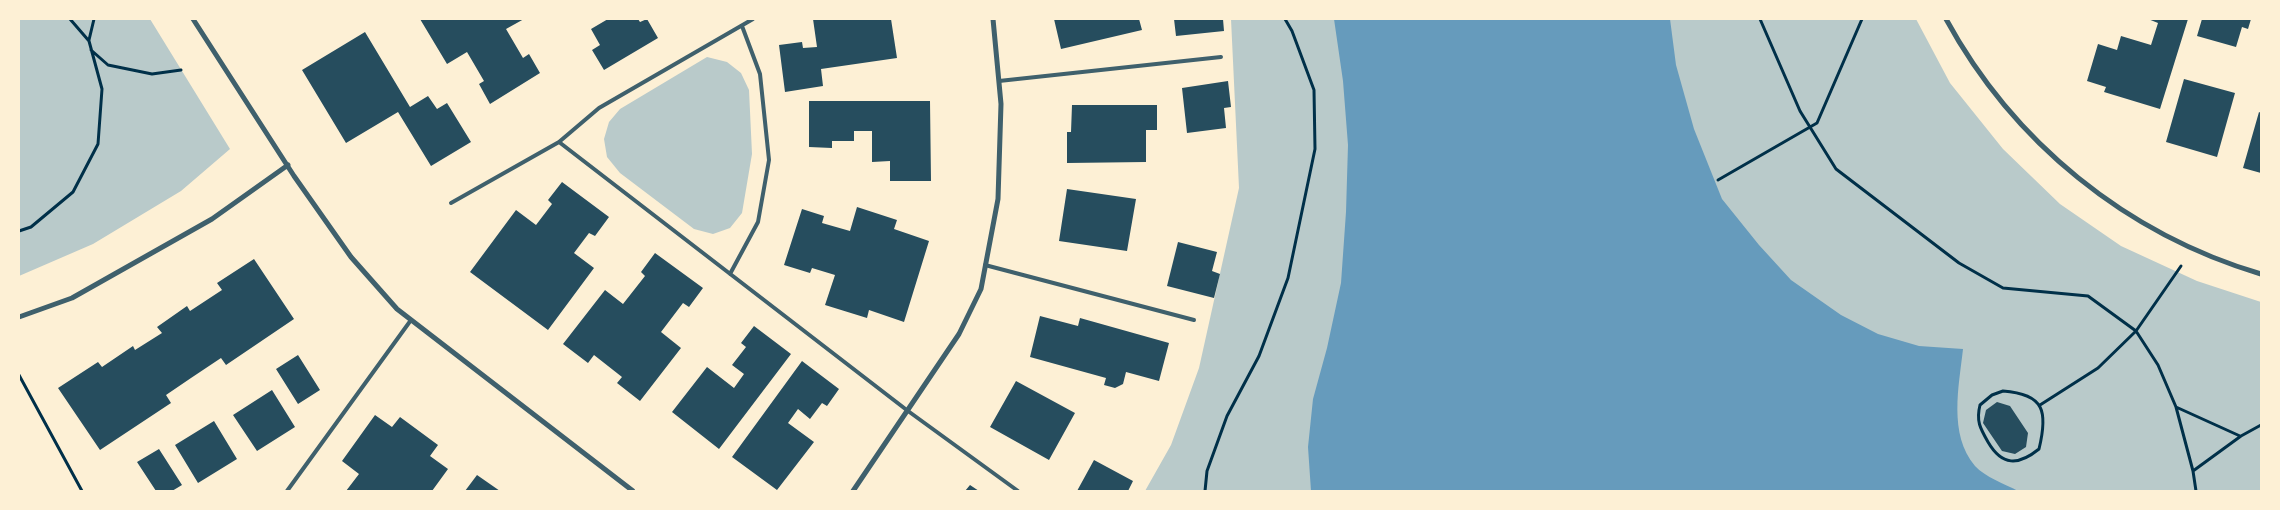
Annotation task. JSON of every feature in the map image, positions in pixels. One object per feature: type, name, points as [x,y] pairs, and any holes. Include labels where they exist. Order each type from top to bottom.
[{"type":"street","points":[[193,19],[288,165],[351,257],[397,309],[634,491]]},
{"type":"street","points":[[853,491],[959,334],[981,289],[998,199],[1001,104],[993,19]]},
{"type":"street","points":[[1946,19],[1984,79],[2011,115],[2043,148],[2077,178],[2113,205],[2152,229],[2193,249],[2261,274]]},
{"type":"street","points":[[19,317],[72,298],[212,219],[288,165]]},
{"type":"lane","points":[[451,203],[559,142],[599,108],[754,19]]},
{"type":"lane","points":[[730,274],[758,222],[769,160],[760,74],[742,26]]},
{"type":"lane","points":[[999,82],[1221,57]]},
{"type":"lane","points":[[559,142],[908,411],[1018,491]]},
{"type":"lane","points":[[985,265],[1194,320]]},
{"type":"lane","points":[[287,491],[411,320]]},
{"type":"path","points":[[70,19],[89,41]]},
{"type":"path","points":[[19,231],[31,227],[73,192],[98,144],[102,89],[89,41],[94,19]]},
{"type":"path","points":[[1205,491],[1207,471],[1227,416],[1259,356],[1288,278],[1314,149],[1314,90],[1292,31],[1284,19]]},
{"type":"path","points":[[1760,19],[1800,111],[1836,169],[1959,263],[2003,288],[2088,296],[2136,331],[2158,364],[2176,407],[2194,471],[2196,491]]},
{"type":"path","points":[[1718,180],[1817,123],[1862,19]]},
{"type":"path","points":[[91,50],[108,65],[116,67],[152,74],[181,70]]},
{"type":"path","points":[[2040,405],[2098,368],[2136,331],[2193,249]]},
{"type":"path","points":[[19,375],[82,491]]},
{"type":"path","points":[[2003,391],[2015,392],[2031,397],[2040,405],[2044,425],[2039,449],[2029,457],[2016,461],[2004,460],[1995,454],[1978,425],[1980,405],[1992,395],[2003,391]]},
{"type":"path","points":[[2176,407],[2241,436]]},
{"type":"path","points":[[2194,471],[2241,436],[2261,425]]},
{"type":"shaded area","points":[[19,19],[150,19],[230,149],[181,191],[93,244],[19,276]]},
{"type":"shaded area","points":[[1231,19],[1916,19],[1950,83],[2003,149],[2060,204],[2121,246],[2197,281],[2261,302],[2261,491],[1145,491],[1171,445],[1199,368],[1239,188]]},
{"type":"shaded area","points":[[707,57],[727,62],[741,73],[749,90],[752,154],[742,213],[730,228],[713,234],[694,229],[620,173],[607,157],[604,139],[609,122],[620,109]]},
{"type":"water","points":[[1334,19],[1670,19],[1676,65],[1694,129],[1722,199],[1759,245],[1791,280],[1841,315],[1878,334],[1919,346],[1963,349],[1957,409],[1961,439],[1967,453],[1979,470],[2018,491],[1311,491],[1308,447],[1313,399],[1327,348],[1341,283],[1346,212],[1348,145],[1343,81]]},
{"type":"building","points":[[420,19],[524,19],[506,29],[523,58],[529,54],[540,73],[490,104],[479,84],[484,81],[467,52],[447,64]]},
{"type":"building","points":[[608,19],[638,19],[640,22],[647,19],[658,38],[604,70],[592,50],[600,45],[591,29]]},
{"type":"building","points":[[813,19],[891,19],[897,58],[821,69],[823,86],[785,92],[779,45],[802,42],[803,48],[817,47]]},
{"type":"building","points":[[1054,19],[1139,19],[1142,30],[1061,49]]},
{"type":"building","points":[[1174,19],[1223,19],[1224,31],[1176,36]]},
{"type":"building","points":[[2148,19],[2188,19],[2160,109],[2104,92],[2106,87],[2087,81],[2098,44],[2117,50],[2121,36],[2151,45],[2158,23]]},
{"type":"building","points":[[2202,19],[2251,19],[2248,29],[2242,27],[2236,47],[2197,36]]},
{"type":"building","points":[[365,32],[410,107],[428,96],[437,109],[447,103],[471,142],[431,166],[398,112],[346,143],[302,70]]},
{"type":"building","points":[[2184,79],[2235,93],[2217,157],[2166,142]]},
{"type":"building","points":[[1228,81],[1231,107],[1224,108],[1226,128],[1187,133],[1182,88]]},
{"type":"building","points":[[809,101],[930,101],[931,181],[890,181],[890,161],[872,162],[872,131],[854,131],[854,141],[832,141],[832,148],[809,147]]},
{"type":"building","points":[[1072,105],[1157,105],[1157,130],[1146,130],[1146,162],[1067,163],[1067,132],[1071,132]]},
{"type":"building","points":[[2259,112],[2261,113],[2261,173],[2243,168]]},
{"type":"building","points":[[562,182],[609,217],[595,236],[589,233],[574,253],[594,268],[548,330],[470,272],[516,210],[536,225],[552,204],[548,200]]},
{"type":"building","points":[[1067,189],[1136,199],[1127,251],[1059,241]]},
{"type":"building","points":[[857,207],[897,220],[894,229],[929,241],[904,322],[869,310],[867,318],[825,305],[835,275],[812,268],[810,273],[784,265],[802,209],[824,216],[822,223],[850,231]]},
{"type":"building","points":[[1178,242],[1217,252],[1212,271],[1220,274],[1214,298],[1167,286]]},
{"type":"building","points":[[655,253],[703,288],[689,307],[683,303],[661,332],[681,348],[640,401],[617,383],[622,377],[594,355],[588,363],[563,344],[605,290],[623,304],[645,276],[641,272]]},
{"type":"building","points":[[254,259],[294,319],[226,365],[221,358],[191,378],[166,395],[171,403],[100,450],[58,388],[98,362],[102,367],[133,346],[135,350],[162,333],[157,327],[187,306],[190,311],[222,290],[217,283]]},
{"type":"building","points":[[1040,316],[1078,326],[1080,318],[1169,343],[1159,381],[1126,372],[1123,384],[1115,388],[1104,385],[1106,378],[1030,357]]},
{"type":"building","points":[[754,326],[791,354],[719,449],[672,412],[707,367],[734,388],[744,374],[732,365],[746,347],[741,343]]},
{"type":"building","points":[[298,355],[320,390],[298,404],[276,369]]},
{"type":"building","points":[[802,361],[839,389],[827,406],[822,403],[810,419],[798,409],[788,423],[814,442],[777,490],[732,457]]},
{"type":"building","points":[[1016,381],[1075,413],[1049,460],[990,427]]},
{"type":"building","points":[[272,390],[295,427],[257,451],[233,415]]},
{"type":"building","points":[[1997,402],[2010,406],[2028,433],[2026,447],[2015,454],[2002,451],[1983,423],[1986,410]]},
{"type":"building","points":[[375,415],[392,427],[400,417],[438,445],[430,456],[448,469],[432,491],[346,491],[359,474],[342,461]]},
{"type":"building","points":[[214,421],[237,459],[198,483],[175,445]]},
{"type":"building","points":[[159,449],[182,485],[172,491],[156,491],[137,462]]},
{"type":"building","points":[[1094,460],[1133,481],[1128,491],[1077,491]]},
{"type":"building","points":[[477,475],[500,491],[465,491]]},
{"type":"building","points":[[970,485],[979,491],[965,491]]}]
